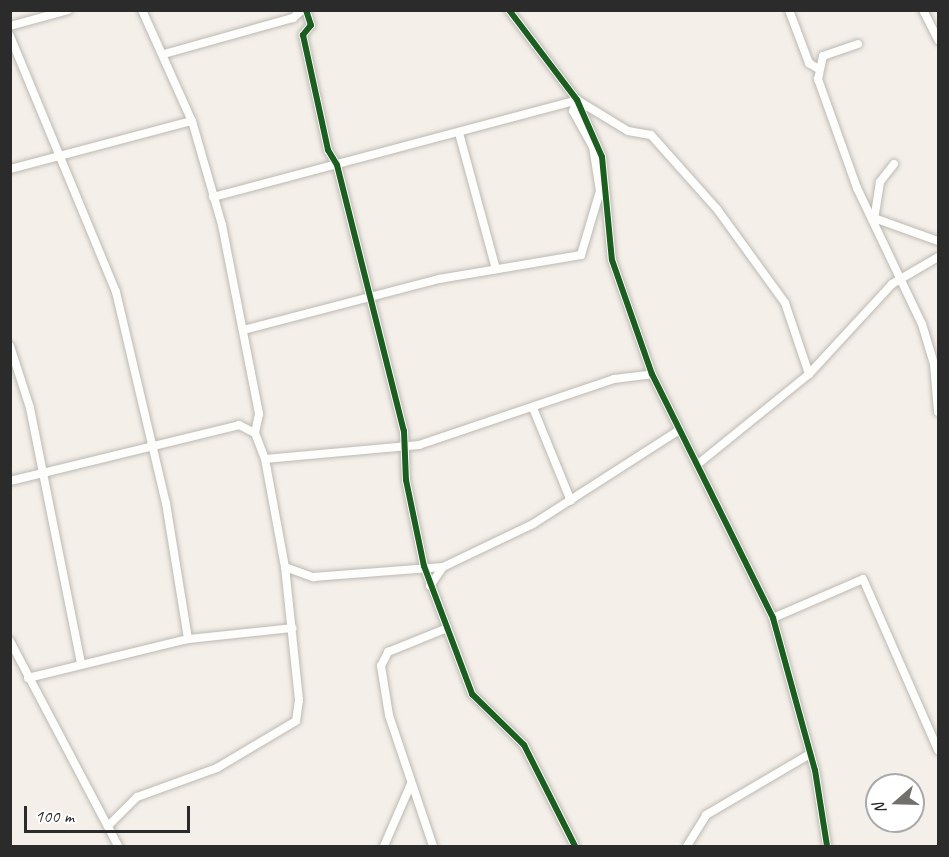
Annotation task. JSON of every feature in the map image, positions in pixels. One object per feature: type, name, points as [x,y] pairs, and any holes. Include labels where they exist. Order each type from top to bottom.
[{"type":"street","points":[[10,26],[68,10]]},
{"type":"street","points":[[108,826],[137,797],[217,768],[290,729],[299,712],[285,567],[265,459],[255,433],[259,414],[243,330],[213,196],[192,121],[164,54],[142,10]]},
{"type":"street","points":[[164,54],[293,18],[304,10],[311,25],[304,39],[329,155],[337,165],[366,297],[404,447],[424,566],[430,586],[472,694],[524,745],[575,846]]},
{"type":"street","points":[[509,10],[577,100],[602,157],[610,195],[607,240],[652,374],[678,431],[698,464],[773,618],[810,754],[827,846]]},
{"type":"street","points":[[789,10],[809,63],[817,68],[857,188],[874,218],[901,277],[934,364],[939,411]]},
{"type":"street","points":[[923,10],[939,40]]},
{"type":"street","points":[[10,36],[112,277],[166,503],[188,639]]},
{"type":"street","points":[[817,68],[823,56],[858,44]]},
{"type":"street","points":[[213,196],[459,133],[577,100],[628,131],[651,135],[728,222],[785,303],[809,374]]},
{"type":"street","points":[[243,330],[366,297],[496,269],[571,260],[584,250],[600,191],[593,147],[573,111],[577,100]]},
{"type":"street","points":[[10,169],[192,121]]},
{"type":"street","points":[[459,133],[496,269]]},
{"type":"street","points":[[874,218],[880,182],[894,164]]},
{"type":"street","points":[[874,218],[939,241]]},
{"type":"street","points":[[698,464],[809,374],[901,277],[939,257]]},
{"type":"street","points":[[10,346],[44,473],[54,552],[81,664]]},
{"type":"street","points":[[265,459],[404,447],[533,408],[628,374],[652,374]]},
{"type":"street","points":[[533,408],[571,501]]},
{"type":"street","points":[[10,480],[239,425],[255,433]]},
{"type":"street","points":[[430,586],[443,567],[571,501],[678,431]]},
{"type":"street","points":[[285,567],[300,577],[313,577],[424,566],[443,567]]},
{"type":"street","points":[[773,618],[863,579],[939,750]]},
{"type":"street","points":[[28,678],[188,639],[292,628]]},
{"type":"street","points":[[433,846],[411,784],[381,666],[388,652],[445,629]]},
{"type":"street","points":[[10,641],[118,846]]},
{"type":"street","points":[[687,846],[706,815],[810,754]]},
{"type":"street","points":[[384,846],[411,784]]},
{"type":"cycle path","points":[[306,10],[311,25],[303,35],[328,150],[337,165],[404,431],[406,480],[424,566],[472,694],[524,745],[575,846]]},
{"type":"cycle path","points":[[509,10],[577,100],[602,157],[612,260],[652,374],[773,618],[815,770],[827,846]]}]
